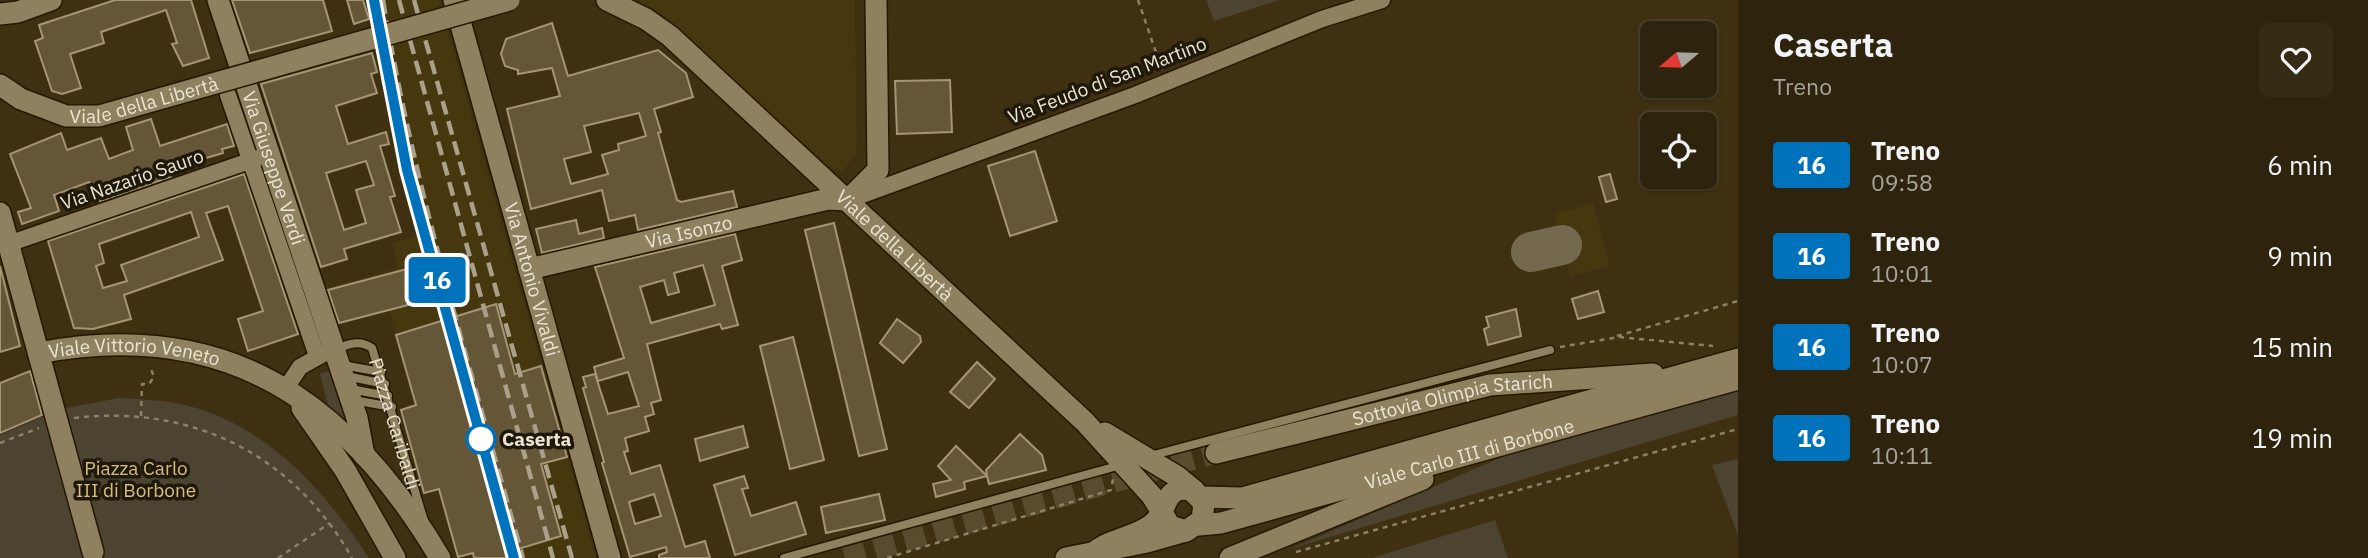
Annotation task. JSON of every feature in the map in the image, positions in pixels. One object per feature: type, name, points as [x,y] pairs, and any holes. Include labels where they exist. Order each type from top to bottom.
[{"type":"street","points":[[0,26],[9,13],[51,0]]},
{"type":"street","name":"Via Giuseppe Verdi","points":[[218,0],[259,158]]},
{"type":"street","name":"Via Antonio Vivaldi","points":[[454,0],[610,558]]},
{"type":"street","name":"Viale della Libertà","points":[[5,90],[66,116],[99,116],[509,0]]},
{"type":"street","points":[[848,200],[878,170],[876,0]]},
{"type":"street","name":"Via Feudo di San Martino","points":[[848,200],[1166,82],[1322,19],[1381,0]]},
{"type":"street","name":"Viale della Libertà","points":[[614,2],[670,36],[848,200],[1128,462],[1163,512]]},
{"type":"street","name":"Via Giuseppe Verdi","points":[[228,95],[259,158],[337,367]]},
{"type":"street","name":"Via Nazario Sauro","points":[[8,244],[259,158]]},
{"type":"street","name":"Via Isonzo","points":[[529,269],[828,200],[848,200]]},
{"type":"street","name":"Viale Vittorio Veneto","points":[[0,213],[38,353],[98,343],[167,347],[228,361],[286,388]]},
{"type":"street","points":[[38,353],[93,552]]},
{"type":"street","name":"Viale Carlo III di Borbone","points":[[1092,554],[1149,527],[1163,512],[1171,493],[1184,489],[1199,495],[1242,498],[1694,371],[1730,353]]},
{"type":"street","points":[[337,367],[300,367],[286,388],[336,456],[395,558]]},
{"type":"street","name":"Piazza Garibaldi","points":[[337,367],[364,455]]},
{"type":"street","name":"Sottovia Olimpia Starich","points":[[1216,453],[1490,385],[1694,371]]},
{"type":"street","name":"Viale Carlo III di Borbone","points":[[1066,558],[1147,542],[1193,528],[1221,523],[1738,379]]},
{"type":"street","name":"Piazza Garibaldi","points":[[286,388],[331,422],[364,455],[428,537],[440,558]]},
{"type":"street","points":[[1230,558],[1513,442]]},
{"type":"street","points":[[1128,462],[1187,484],[1199,495],[1205,514],[1193,528],[1170,526],[1163,512]]},
{"type":"lane","name":"Piazza Garibaldi","points":[[337,367],[356,342],[365,343],[372,348],[420,500],[428,537]]},
{"type":"lane","points":[[784,558],[1128,462],[1171,453],[1550,350]]},
{"type":"lane","points":[[337,367],[381,372]]},
{"type":"lane","points":[[337,367],[385,384]]},
{"type":"lane","points":[[337,367],[388,396]]},
{"type":"lane","points":[[337,367],[392,407]]},
{"type":"path","points":[[1138,0],[1166,82]]},
{"type":"path","points":[[1601,340],[1738,302]]},
{"type":"path","points":[[1550,350],[1619,337],[1730,353]]},
{"type":"path","points":[[141,416],[142,384],[151,382],[155,373],[150,366],[144,365]]},
{"type":"path","points":[[74,418],[141,416],[211,432],[243,448],[295,483],[330,523],[352,558]]},
{"type":"path","points":[[0,443],[40,428]]},
{"type":"path","points":[[1286,554],[1738,429]]},
{"type":"path","points":[[887,558],[1111,490],[1128,462]]},
{"type":"path","points":[[278,558],[330,523]]},
{"type":"shaded area","points":[[368,0],[439,0],[596,558],[474,558],[472,553],[458,557],[439,490],[424,493],[401,410],[416,405],[389,310],[338,324],[322,289],[398,268],[393,243],[421,235],[393,131]]},
{"type":"shaded area","points":[[639,0],[855,0],[857,152],[843,171],[829,167],[664,16]]},
{"type":"shaded area","points":[[1593,203],[1610,266],[1570,276],[1555,214]]},
{"type":"green space","points":[[1206,0],[1279,0],[1214,21]]},
{"type":"green space","points":[[334,369],[348,418],[344,423],[331,418],[320,374]]},
{"type":"green space","points":[[1738,388],[1738,415],[1290,549],[1500,458],[1546,441]]},
{"type":"green space","name":"Piazza Carlo III di Borbone","points":[[119,398],[189,406],[244,429],[269,445],[314,486],[369,558],[0,558],[0,435],[61,409]]},
{"type":"green space","points":[[1738,459],[1738,536],[1712,465]]},
{"type":"green space","points":[[1495,520],[1508,558],[1372,558]]},
{"type":"building","points":[[115,0],[191,0],[209,58],[183,66],[172,44],[177,43],[166,10],[101,32],[104,43],[70,54],[81,88],[62,94],[52,91],[35,41],[43,38],[39,25]]},
{"type":"building","points":[[232,0],[323,0],[332,31],[250,53]]},
{"type":"building","points":[[347,0],[363,0],[369,19],[354,24]]},
{"type":"building","points":[[552,23],[568,76],[658,50],[686,73],[693,97],[654,109],[677,200],[681,202],[733,191],[737,207],[638,230],[635,215],[609,221],[602,190],[531,209],[507,109],[560,96],[552,68],[518,74],[518,70],[505,66],[501,54],[506,39]],"holes":[[[639,113],[646,136],[618,144],[619,150],[602,155],[608,174],[571,184],[564,159],[591,152],[584,126]]]},
{"type":"building","points":[[372,53],[377,72],[371,74],[377,93],[336,106],[348,144],[386,132],[389,144],[380,146],[395,196],[390,197],[401,232],[344,249],[347,259],[321,267],[261,84]],"holes":[[[366,161],[374,185],[356,190],[366,223],[344,230],[326,173]]]},
{"type":"building","points":[[950,80],[952,132],[897,134],[895,81]]},
{"type":"building","points":[[151,119],[160,146],[227,124],[234,146],[222,149],[223,153],[168,169],[171,177],[100,201],[98,197],[95,199],[89,182],[54,195],[59,211],[22,224],[18,212],[31,208],[10,154],[61,133],[67,150],[101,138],[109,159],[133,150],[126,127]]},
{"type":"building","points":[[1035,151],[1057,221],[1010,236],[988,166]]},
{"type":"building","points":[[244,174],[298,334],[248,351],[238,319],[263,311],[228,206],[206,213],[223,260],[124,295],[131,319],[93,329],[74,328],[48,241]],"holes":[[[191,212],[199,237],[121,265],[127,281],[103,288],[96,266],[104,263],[99,244]]]},
{"type":"building","points":[[1610,174],[1617,199],[1606,202],[1599,177]]},
{"type":"building","points":[[576,220],[579,234],[602,228],[604,238],[542,253],[536,229]]},
{"type":"building","points":[[834,223],[887,449],[859,456],[805,230]]},
{"type":"building","points":[[735,234],[742,260],[722,266],[738,325],[722,329],[720,324],[647,344],[661,400],[651,403],[654,414],[645,417],[649,431],[625,438],[628,451],[624,452],[631,474],[660,465],[685,547],[705,541],[710,558],[659,558],[659,555],[667,552],[666,547],[630,557],[602,463],[604,462],[583,388],[586,387],[583,377],[595,374],[608,414],[639,406],[628,372],[598,381],[594,367],[624,358],[595,267]],"holes":[[[703,265],[715,305],[651,323],[640,287],[664,280],[668,295],[679,292],[674,273]],[[654,494],[661,516],[635,524],[629,502]]]},
{"type":"building","points":[[422,265],[431,299],[339,323],[328,290]]},
{"type":"building","points":[[0,266],[20,346],[0,352]]},
{"type":"building","points":[[1598,291],[1604,312],[1578,319],[1572,299]]},
{"type":"building","points":[[496,304],[515,374],[541,366],[567,457],[541,464],[561,536],[508,552],[510,558],[474,558],[473,553],[458,557],[439,489],[424,493],[401,410],[416,405],[396,335]]},
{"type":"building","points":[[1516,309],[1521,336],[1488,345],[1484,329],[1489,327],[1486,317]]},
{"type":"building","points":[[897,319],[920,336],[921,342],[903,363],[880,343]]},
{"type":"building","points":[[793,337],[824,460],[790,469],[760,346]]},
{"type":"building","points":[[977,362],[995,379],[969,408],[950,392]]},
{"type":"building","points":[[30,371],[42,415],[0,433],[0,383]]},
{"type":"building","points":[[743,426],[748,447],[700,461],[695,439]]},
{"type":"building","points":[[1020,434],[1042,455],[1046,470],[989,484],[986,470]]},
{"type":"building","points":[[956,446],[987,476],[964,482],[965,489],[936,497],[933,484],[951,480],[938,466]]},
{"type":"building","points":[[744,476],[748,488],[742,489],[751,516],[796,502],[806,534],[735,555],[714,485]]},
{"type":"building","points":[[879,494],[885,520],[826,533],[821,507]]},
{"type":"taxiway","points":[[1531,252],[1562,245]]},
{"type":"tunnel","points":[[845,558],[1216,453]]},
{"type":"railway","points":[[383,0],[427,211],[523,558]]},
{"type":"railway","points":[[399,0],[553,558]]},
{"type":"railway","points":[[414,0],[572,558]]},
{"type":"train","name":"16","points":[[374,0],[388,86],[407,170],[514,558]]},
{"type":"place","name":"Caserta","points":[[481,439]]}]
